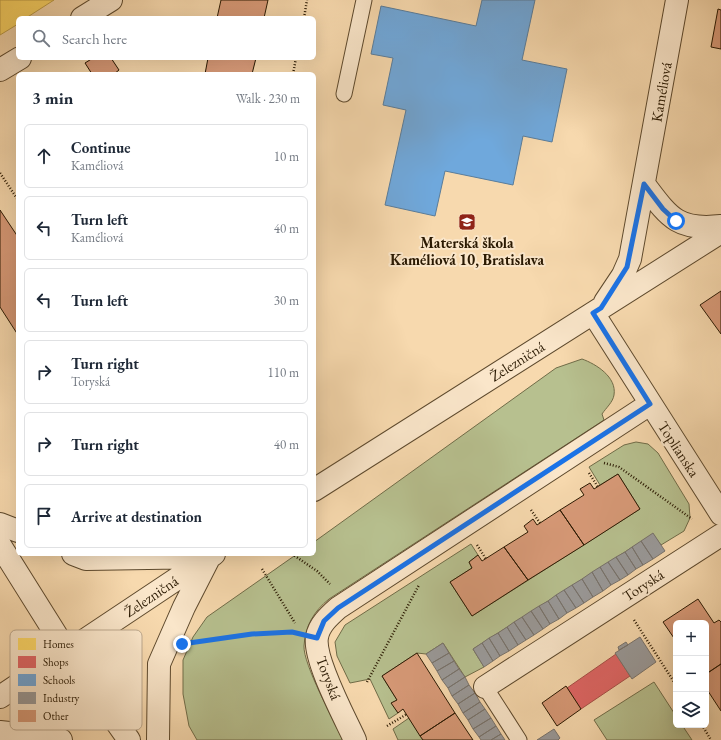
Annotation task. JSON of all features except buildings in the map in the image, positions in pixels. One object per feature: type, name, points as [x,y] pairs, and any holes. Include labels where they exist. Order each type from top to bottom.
[{"type":"street","points":[[85,16],[111,0]]},
{"type":"street","name":"Kaméliová","points":[[597,311],[623,275],[630,259],[677,0]]},
{"type":"street","points":[[0,70],[17,60]]},
{"type":"street","points":[[644,184],[663,209],[676,221],[690,227],[701,228],[721,226]]},
{"type":"street","name":"Železničná","points":[[316,489],[721,232]]},
{"type":"street","name":"Toplianska","points":[[597,311],[650,404],[721,514]]},
{"type":"street","name":"Toryská","points":[[355,740],[320,664],[309,636],[338,608],[650,404]]},
{"type":"street","points":[[0,524],[16,530]]},
{"type":"street","name":"Toryská","points":[[486,687],[721,535]]},
{"type":"street","points":[[0,545],[53,630]]},
{"type":"street","points":[[78,556],[86,559],[180,556]]},
{"type":"street","points":[[158,740],[159,664],[184,607],[211,556]]},
{"type":"street","name":"Železničná","points":[[100,630],[211,556]]},
{"type":"street","name":"Železničná","points":[[0,697],[10,690]]},
{"type":"street","points":[[122,730],[129,740]]},
{"type":"street","points":[[0,732],[55,738],[61,740]]},
{"type":"lane","points":[[344,94],[364,0]]},
{"type":"lane","points":[[486,687],[519,740]]},
{"type":"path","points":[[304,16],[307,0]]},
{"type":"path","points":[[293,72],[296,60]]},
{"type":"path","points":[[0,173],[16,197]]},
{"type":"path","points":[[599,462],[619,467],[692,519]]},
{"type":"path","points":[[588,471],[598,487]]},
{"type":"path","points":[[530,508],[540,523]]},
{"type":"path","points":[[476,543],[486,559]]},
{"type":"path","points":[[295,556],[317,571],[347,602]]},
{"type":"path","points":[[262,569],[309,636]]},
{"type":"path","points":[[367,682],[421,580]]},
{"type":"path","points":[[632,616],[673,680]]},
{"type":"path","points":[[189,643],[252,634],[292,632],[309,636]]},
{"type":"path","points":[[387,726],[407,714]]},
{"type":"path","points":[[704,728],[711,740]]},
{"type":"green space","points":[[582,359],[599,368],[609,377],[614,388],[614,395],[611,403],[602,414],[604,420],[329,599],[311,620],[306,632],[304,646],[308,666],[326,707],[343,740],[197,740],[189,726],[183,694],[183,660],[193,637],[207,617],[294,556],[316,556],[316,541],[556,368]]},
{"type":"green space","points":[[636,442],[648,444],[658,453],[689,504],[690,518],[684,531],[661,545],[653,534],[473,649],[484,667],[465,677],[443,643],[426,654],[417,653],[382,676],[397,700],[392,703],[398,713],[389,719],[370,679],[350,683],[337,656],[335,642],[345,625],[471,544],[478,555],[469,562],[472,568],[450,582],[472,616],[640,509],[618,474],[600,485],[589,467],[624,445]]},
{"type":"green space","points":[[654,682],[673,711],[673,728],[684,728],[692,740],[607,740],[594,720]]},
{"type":"green space","points":[[409,718],[423,740],[398,740],[393,729]]},
{"type":"place","name":"Materská škola Kaméliová 10, Bratislava","points":[[467,222]]},
{"type":"route","points":[[182,644],[252,634],[292,632],[317,638],[324,621],[338,608],[650,404],[593,313],[601,308],[627,267],[634,243],[644,184],[663,209],[676,221]]}]
